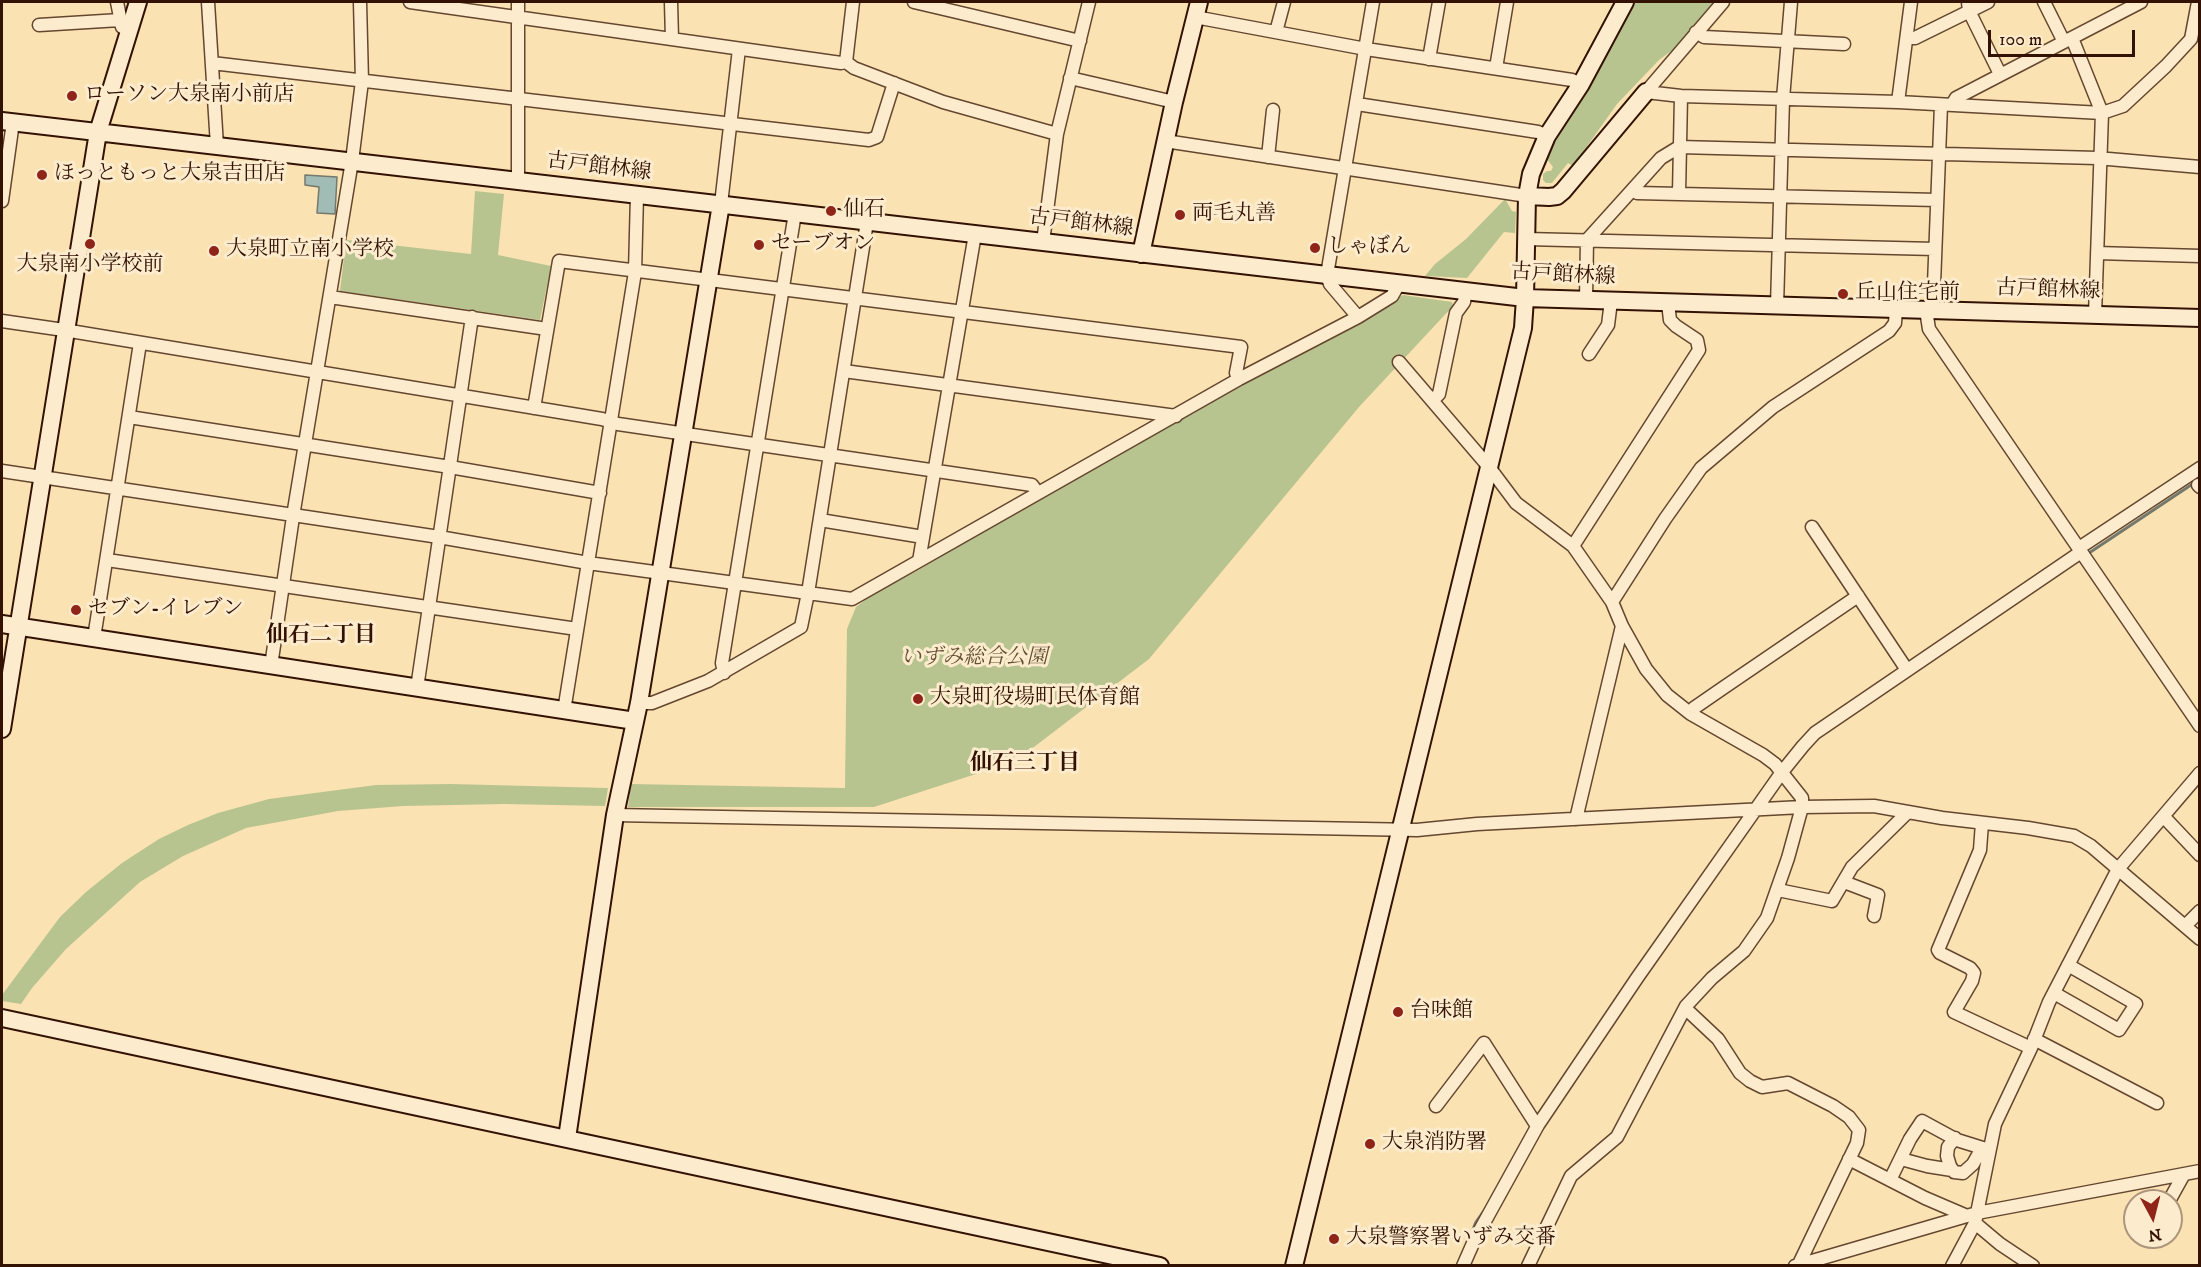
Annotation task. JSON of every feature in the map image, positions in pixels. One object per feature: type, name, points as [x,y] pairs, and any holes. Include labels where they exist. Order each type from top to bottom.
[{"type":"street","points":[[117,2],[125,46]]},
{"type":"street","points":[[2,720],[19,628],[64,330],[98,132],[138,2]]},
{"type":"street","points":[[208,2],[218,146]]},
{"type":"street","points":[[271,666],[316,372],[352,161],[362,81],[360,2]]},
{"type":"street","points":[[410,2],[846,62],[854,68],[943,102],[1057,134]]},
{"type":"street","points":[[518,2],[518,181]]},
{"type":"street","points":[[671,2],[672,39]]},
{"type":"street","points":[[846,62],[853,2]]},
{"type":"street","points":[[914,2],[1080,40]]},
{"type":"street","points":[[1043,242],[1057,134],[1089,2]]},
{"type":"street","points":[[1276,32],[1284,2]]},
{"type":"street","points":[[1358,317],[1330,284],[1327,275],[1373,2]]},
{"type":"street","points":[[1429,58],[1439,2]]},
{"type":"street","points":[[1496,68],[1507,2]]},
{"type":"street","points":[[1294,1266],[1523,327],[1527,196],[1531,174],[1546,136],[1581,84],[1625,2]]},
{"type":"street","points":[[1165,141],[1527,196],[1557,196],[1723,2]]},
{"type":"street","points":[[1777,306],[1783,99],[1791,2]]},
{"type":"street","points":[[1898,102],[1911,2]]},
{"type":"street","points":[[1907,38],[1915,38],[1968,6],[1988,2]]},
{"type":"street","points":[[2044,2],[2068,40],[2102,113],[2095,315]]},
{"type":"street","points":[[2141,2],[2121,6],[2068,40],[2000,74],[1947,105],[1940,154],[1929,329],[2199,726]]},
{"type":"street","points":[[1646,92],[1681,96],[1898,102],[2102,113],[2123,106],[2195,36],[2198,2]]},
{"type":"street","points":[[1968,6],[2000,74]]},
{"type":"street","points":[[1141,254],[1197,9],[1276,32],[1366,49],[1572,80],[1581,84]]},
{"type":"street","points":[[39,25],[120,20]]},
{"type":"street","points":[[1696,32],[1704,38],[1844,44]]},
{"type":"street","points":[[567,1138],[615,815],[639,703],[708,280],[739,49]]},
{"type":"street","points":[[212,63],[873,140],[877,137],[894,83]]},
{"type":"street","points":[[1070,78],[1174,102]]},
{"type":"street","points":[[1679,194],[1681,96]]},
{"type":"street","points":[[1357,104],[1538,132],[1546,136]]},
{"type":"street","points":[[1268,157],[1273,110]]},
{"type":"street","points":[[2,194],[7,122]]},
{"type":"street","name":"古戸館林線","points":[[7,122],[1525,298],[2199,318]]},
{"type":"street","points":[[1586,300],[1587,240],[1661,158],[1679,147],[2100,158],[2199,167]]},
{"type":"street","points":[[1633,190],[1637,193],[1938,200]]},
{"type":"street","points":[[564,711],[635,272],[637,195]]},
{"type":"street","points":[[724,673],[722,663],[795,213]]},
{"type":"street","points":[[639,703],[652,703],[724,673],[801,627],[867,222]]},
{"type":"street","points":[[919,561],[975,234]]},
{"type":"street","points":[[1526,239],[1935,249]]},
{"type":"street","points":[[2097,253],[2199,256]]},
{"type":"street","points":[[534,408],[559,261],[1241,347],[1236,373],[1239,379]]},
{"type":"street","points":[[2,471],[439,537],[588,563],[852,599],[1239,379],[1358,317],[1392,296],[1399,284]]},
{"type":"street","points":[[1433,400],[1439,394],[1456,313],[1464,302],[1466,291]]},
{"type":"street","points":[[330,297],[547,329]]},
{"type":"street","points":[[1589,354],[1608,325],[1611,301]]},
{"type":"street","points":[[1573,546],[1699,350],[1700,345],[1697,340],[1670,320],[1668,303]]},
{"type":"street","points":[[1612,602],[1701,468],[1773,407],[1889,331],[1895,323],[1896,309]]},
{"type":"street","points":[[417,688],[472,317]]},
{"type":"street","points":[[2,321],[460,395],[611,422],[1032,486],[1038,493]]},
{"type":"street","points":[[93,638],[140,343]]},
{"type":"street","points":[[1399,362],[1433,400],[1516,503],[1573,546],[1612,602],[1622,626],[1646,669],[1667,695],[1691,714],[1763,755],[1782,772],[1802,798],[1802,807],[1778,890],[1767,918],[1744,951],[1712,978],[1685,1008],[1617,1137],[1570,1176],[1528,1266]]},
{"type":"street","points":[[844,371],[1176,416]]},
{"type":"street","points":[[129,417],[600,493]]},
{"type":"street","points":[[1463,1266],[1474,1241],[1537,1126],[1637,978],[1782,772],[1815,733],[2199,468]]},
{"type":"street","points":[[820,520],[923,537]]},
{"type":"street","points":[[1812,527],[1907,670]]},
{"type":"street","points":[[107,560],[577,629]]},
{"type":"street","points":[[1691,714],[1694,708],[1858,596]]},
{"type":"street","points":[[2,624],[635,721]]},
{"type":"street","points":[[1576,819],[1622,626]]},
{"type":"street","points":[[1952,1266],[1973,1217],[1985,1149],[2068,965],[2118,869],[2199,773]]},
{"type":"street","points":[[615,815],[1401,829],[1802,807],[1874,806],[1907,813],[2074,836],[2091,846],[2199,939]]},
{"type":"street","points":[[1778,890],[1832,901],[1852,867],[1907,813]]},
{"type":"street","points":[[2164,816],[2199,855]]},
{"type":"street","points":[[1982,823],[1980,850],[1938,950],[1970,968],[1974,973],[1972,981],[1954,1012],[2033,1044],[2157,1103]]},
{"type":"street","points":[[1844,882],[1878,895],[1874,916]]},
{"type":"street","points":[[2185,926],[2199,911]]},
{"type":"street","points":[[2054,993],[2120,1030],[2136,1004],[2068,965]]},
{"type":"street","points":[[1685,1008],[1718,1039],[1740,1073],[1750,1081],[1762,1087],[1788,1083],[1833,1106],[1849,1117],[1858,1130],[1857,1143],[1796,1265]]},
{"type":"street","points":[[2,1018],[1160,1266]]},
{"type":"street","points":[[1436,1106],[1484,1043],[1537,1126]]},
{"type":"street","points":[[1890,1180],[1923,1121],[1954,1138],[1985,1149]]},
{"type":"street","points":[[1952,1170],[1947,1156],[1948,1147],[1954,1138]]},
{"type":"street","points":[[1901,1159],[1963,1173],[1985,1149]]},
{"type":"street","points":[[1849,1159],[1925,1198],[1973,1217],[2000,1244],[2033,1266]]},
{"type":"street","points":[[1796,1265],[1973,1217],[2199,1171]]},
{"type":"street","points":[[2176,1189],[2184,1174]]},
{"type":"green space","points":[[1634,2],[1720,2],[1643,86],[1671,51],[1659,60],[1617,104],[1573,166],[1568,163],[1552,183],[1546,183],[1543,180],[1543,174],[1551,171],[1553,167],[1546,158],[1617,37]]},
{"type":"green space","points":[[475,191],[504,194],[498,255],[551,266],[540,320],[340,291],[346,240],[471,254]]},
{"type":"green space","points":[[1505,199],[1512,211],[1516,212],[1515,233],[1504,232],[1467,278],[1425,276],[1435,264],[1466,239]]},
{"type":"green space","name":"いずみ総合公園","points":[[1403,295],[1452,302],[1453,306],[1359,407],[1149,659],[1034,747],[979,773],[874,807],[628,807],[631,784],[845,788],[847,629],[856,607],[873,594],[915,572],[1230,388]]},
{"type":"green space","points":[[451,784],[608,788],[605,806],[504,804],[403,806],[338,811],[246,828],[183,856],[140,882],[66,949],[21,1004],[2,1001],[2,995],[60,917],[122,863],[159,839],[218,813],[269,799],[376,785]]},
{"type":"water","points":[[305,175],[337,177],[335,214],[317,213],[319,187],[305,185]]},
{"type":"waterway","points":[[2086,555],[2200,479]]},
{"type":"waterway","points":[[1469,1239],[1476,1222],[1486,1208]]},
{"type":"place","name":"ローソン大泉南小前店","points":[[72,96]]},
{"type":"place","name":"ほっともっと大泉吉田店","points":[[42,175]]},
{"type":"place","name":"仙石","points":[[831,211]]},
{"type":"place","name":"両毛丸善","points":[[1180,215]]},
{"type":"place","name":"大泉南小学校前","points":[[90,244]]},
{"type":"place","name":"セーブオン","points":[[759,245]]},
{"type":"place","name":"しゃぼん","points":[[1315,248]]},
{"type":"place","name":"大泉町立南小学校","points":[[214,251]]},
{"type":"place","name":"丘山住宅前","points":[[1843,294]]},
{"type":"place","name":"セブン-イレブン","points":[[76,610]]},
{"type":"place","name":"大泉町役場町民体育館","points":[[918,699]]},
{"type":"place","name":"台味館","points":[[1398,1012]]},
{"type":"place","name":"大泉消防署","points":[[1370,1144]]},
{"type":"place","name":"大泉警察署いずみ交番","points":[[1334,1239]]},
{"type":"district","name":"仙石二丁目","points":[[321,636]]},
{"type":"district","name":"仙石三丁目","points":[[1025,764]]}]
